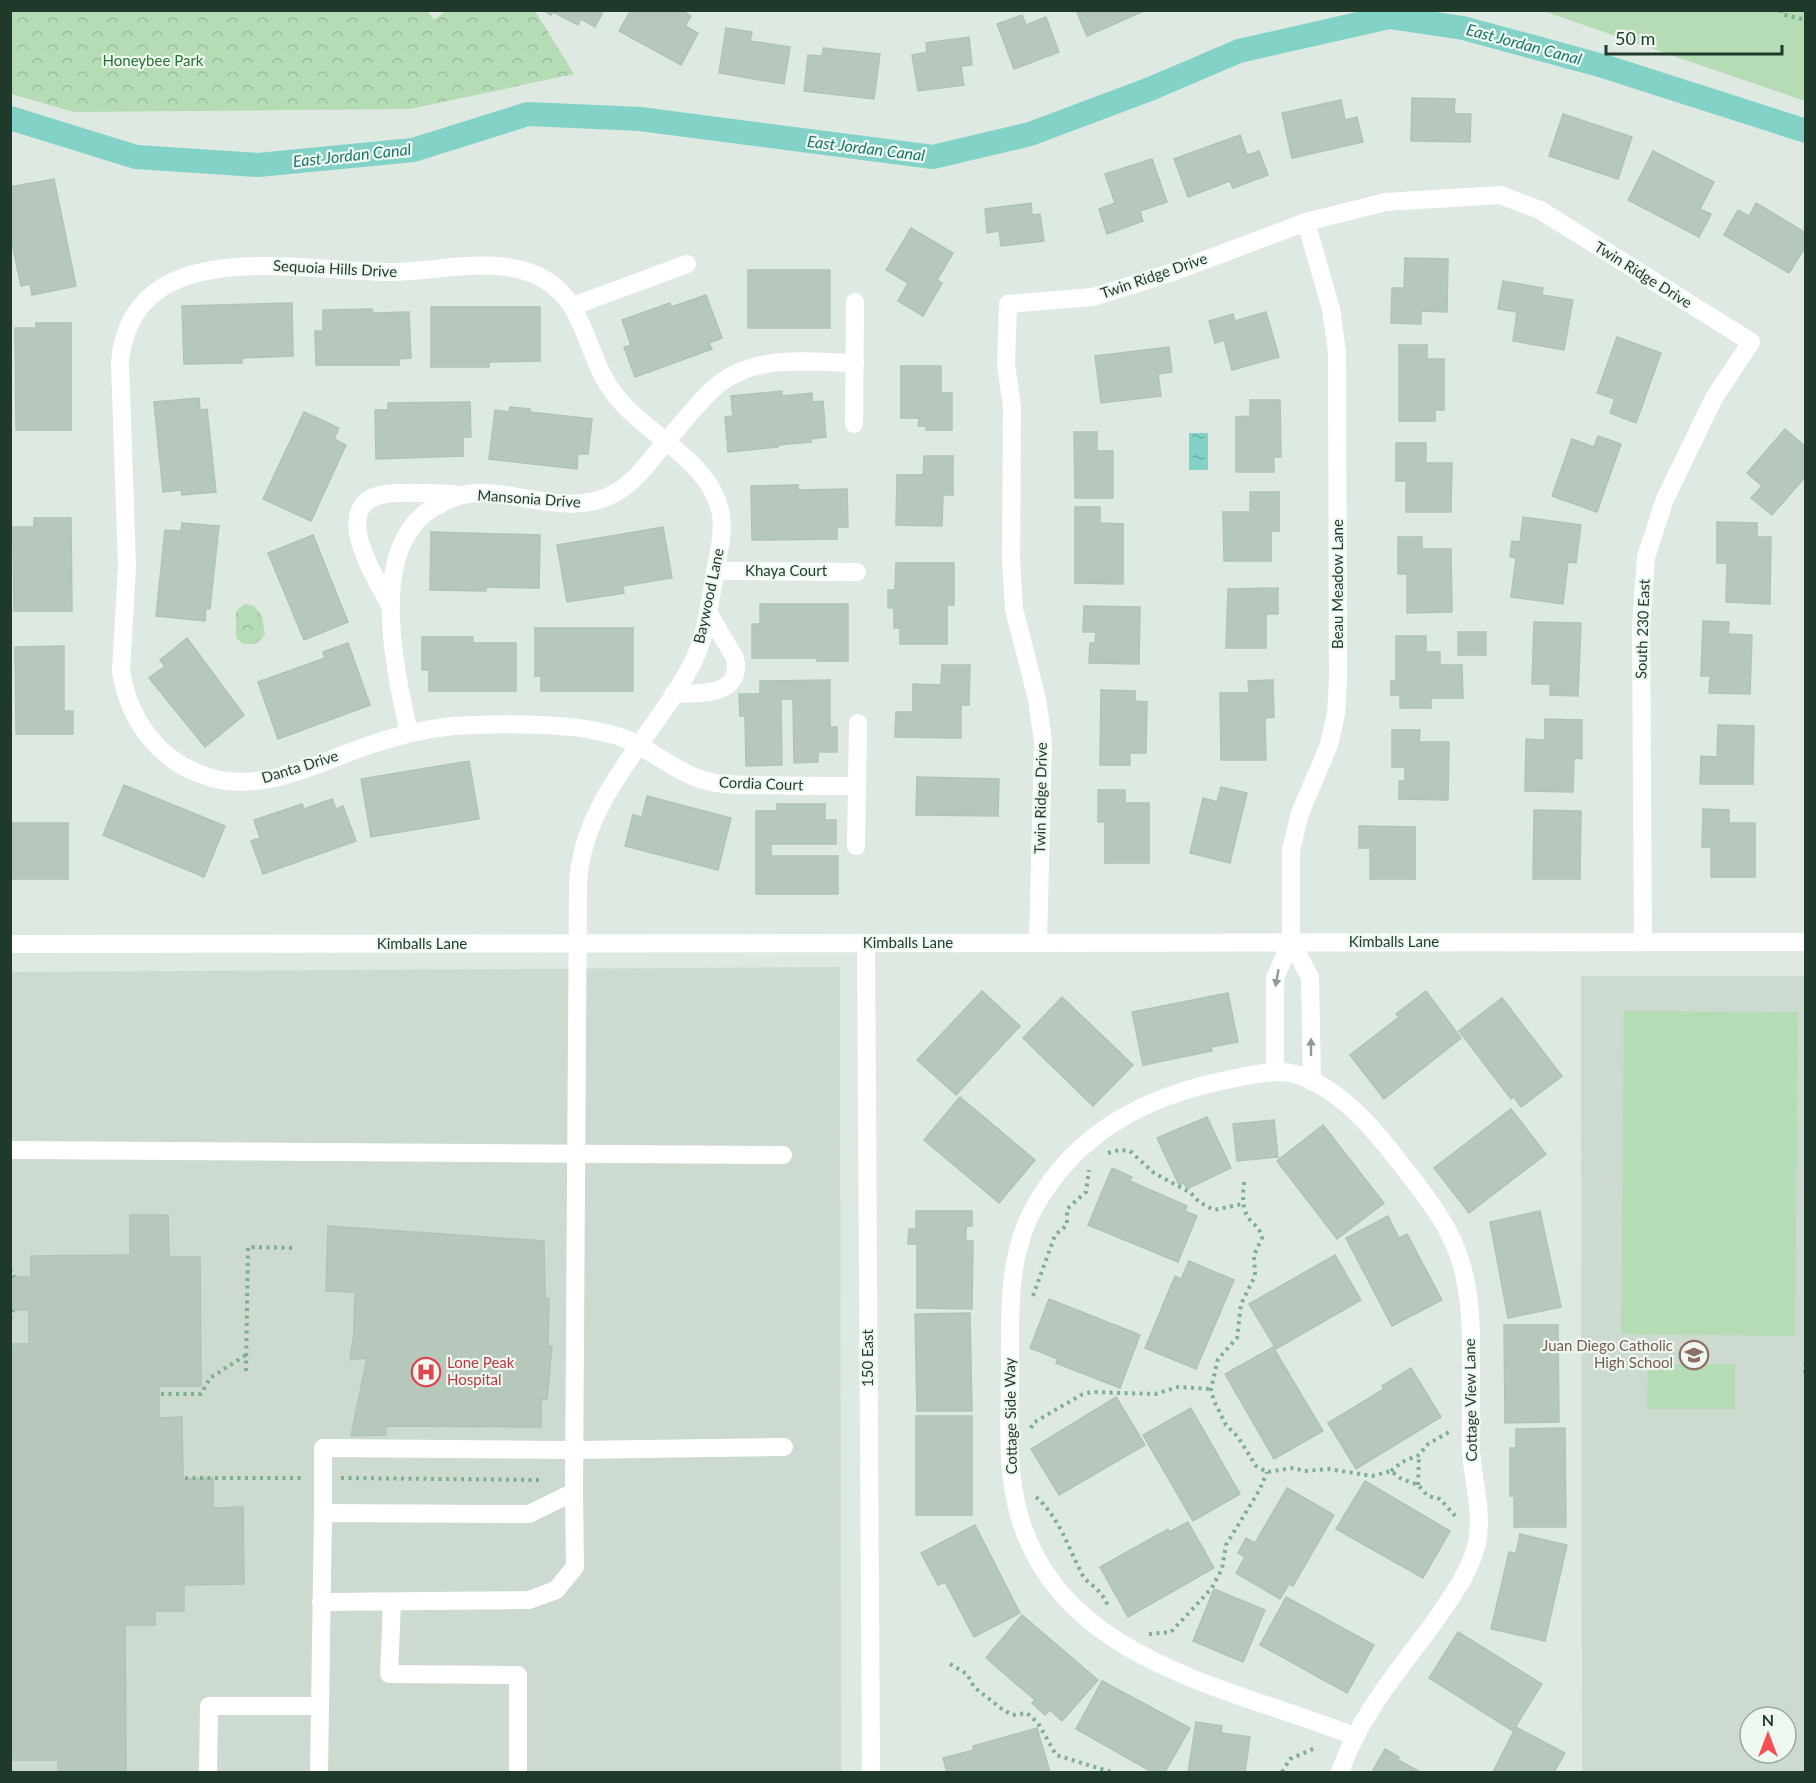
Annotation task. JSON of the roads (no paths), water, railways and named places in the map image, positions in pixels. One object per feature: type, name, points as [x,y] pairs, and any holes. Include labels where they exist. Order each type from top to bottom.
[{"type":"street","name":"Twin Ridge Drive","points":[[1038,943],[1043,741],[1037,699],[1014,609],[1011,560],[1012,407],[1006,364],[1008,304],[1093,297],[1170,273],[1306,222],[1386,202],[1500,195],[1540,210],[1751,342]]},
{"type":"street","name":"Beau Meadow Lane","points":[[1291,942],[1291,850],[1300,813],[1329,745],[1336,714],[1338,680],[1337,352],[1330,309],[1306,222]]},
{"type":"street","points":[[573,306],[687,264]]},
{"type":"street","name":"Sequoia Hills Drive","points":[[134,314],[150,296],[171,282],[217,270],[252,266],[394,272],[502,267],[517,269],[548,280]]},
{"type":"street","name":"Baywood Lane","points":[[321,1602],[529,1600],[556,1590],[575,1568],[578,870],[584,842],[594,817],[673,694],[700,646],[722,530],[718,502],[704,477],[627,409],[610,389],[573,306],[564,292],[548,280]]},
{"type":"street","points":[[854,424],[855,302]]},
{"type":"street","name":"Danta Drive","points":[[134,314],[124,336],[120,363],[128,566],[121,654],[124,688],[136,719],[145,733],[168,757],[198,773],[230,781],[246,782],[280,777],[409,734],[479,725],[580,727],[609,734],[639,746]]},
{"type":"street","name":"South 230 East","points":[[1643,942],[1641,628],[1646,557],[1665,499],[1714,398],[1751,342]]},
{"type":"street","name":"Mansonia Drive","points":[[409,734],[396,665],[392,610],[393,567],[403,540],[412,526],[434,506],[472,494],[486,493],[565,504],[591,502],[618,491],[630,483],[712,390],[741,370],[768,363],[855,363]]},
{"type":"street","points":[[392,610],[356,535],[356,525],[363,507],[378,496],[388,494],[472,494]]},
{"type":"street","name":"Khaya Court","points":[[715,571],[857,572]]},
{"type":"street","points":[[673,694],[712,693],[720,691],[733,680],[737,665],[735,658],[708,612]]},
{"type":"street","points":[[856,846],[858,723]]},
{"type":"street","name":"Cordia Court","points":[[639,746],[682,772],[710,782],[857,786]]},
{"type":"street","points":[[1275,1072],[1275,978],[1291,942]]},
{"type":"street","points":[[1291,942],[1310,977],[1312,1082]]},
{"type":"street","name":"Kimballs Lane","points":[[10,944],[1806,942]]},
{"type":"street","name":"150 East","points":[[866,943],[871,1773]]},
{"type":"street","name":"Cottage Side Way","points":[[1294,1074],[1275,1072],[1220,1081],[1158,1099],[1122,1115],[1068,1162],[1036,1204],[1016,1255],[1010,1294],[1010,1469],[1018,1513],[1038,1557],[1067,1598],[1107,1633],[1130,1650],[1187,1678],[1309,1718],[1354,1736]]},
{"type":"street","name":"Cottage View Lane","points":[[1294,1074],[1312,1082],[1353,1110],[1371,1127],[1436,1210],[1456,1247],[1470,1306],[1471,1450],[1479,1506],[1477,1543],[1472,1560],[1454,1593],[1376,1701],[1354,1736],[1340,1773]]},
{"type":"street","points":[[10,1150],[783,1155]]},
{"type":"street","points":[[319,1773],[323,1448],[575,1450],[784,1447]]},
{"type":"street","points":[[322,1513],[529,1514],[574,1492]]},
{"type":"street","points":[[392,1602],[389,1674],[519,1675],[518,1773]]},
{"type":"street","points":[[208,1773],[208,1706],[320,1706]]},
{"type":"water","points":[[1189,433],[1208,433],[1208,470],[1189,470]]},
{"type":"waterway","name":"East Jordan Canal","points":[[10,118],[136,157],[258,165],[413,150],[528,114],[640,119],[933,157],[1030,134],[1150,89],[1239,51],[1389,17],[1463,28],[1603,66],[1806,131]]},
{"type":"place","name":"Juan Diego Catholic High School","points":[[1694,1355]]},
{"type":"place","name":"Lone Peak Hospital","points":[[426,1372]]},
{"type":"park label","name":"Honeybee Park","points":[[153,61]]}]
